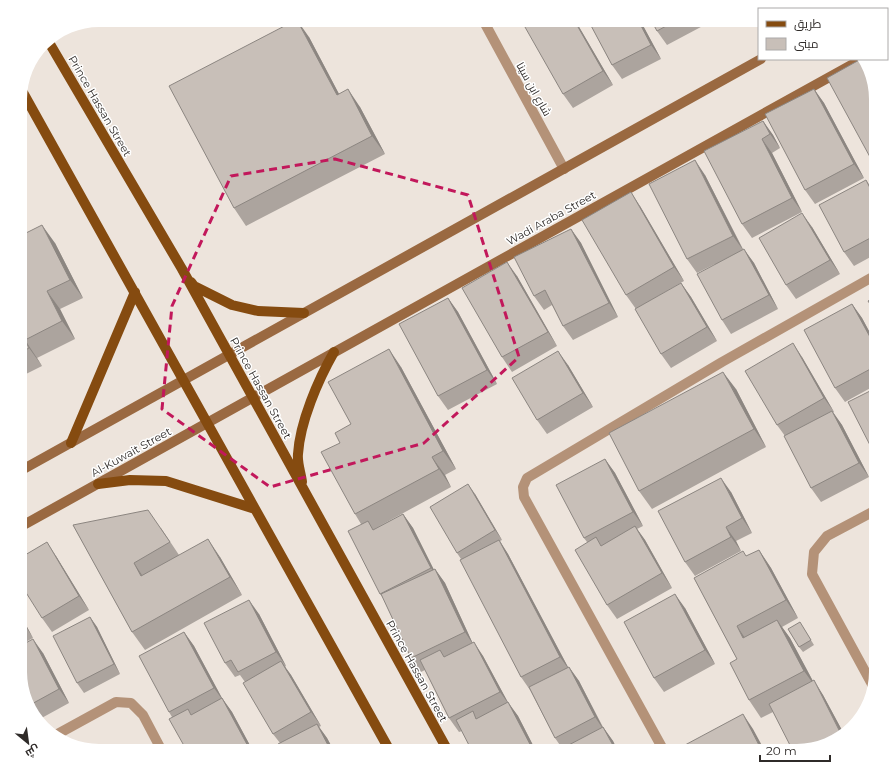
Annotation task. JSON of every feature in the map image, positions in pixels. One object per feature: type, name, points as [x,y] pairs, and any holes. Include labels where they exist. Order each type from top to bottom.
[{"type":"main road","name":"Prince Hassan Street","points":[[51,45],[182,269],[444,744]]},
{"type":"main road","points":[[27,467],[759,60]]},
{"type":"main road","name":"Wadi Araba Street","points":[[253,398],[858,61]]},
{"type":"main road","points":[[27,100],[386,744]]},
{"type":"main road","points":[[182,269],[194,286],[232,305],[258,311],[304,313]]},
{"type":"main road","points":[[71,443],[134,292]]},
{"type":"main road","points":[[304,490],[298,455],[301,440],[313,394],[334,352]]},
{"type":"main road","name":"Al-Kuwait Street","points":[[27,524],[253,398]]},
{"type":"main road","points":[[98,484],[130,480],[166,481],[255,509]]},
{"type":"street","name":"شارع ابن سينا","points":[[487,27],[564,169]]},
{"type":"street","points":[[660,744],[524,497],[523,486],[527,478],[722,362],[869,279]]},
{"type":"street","points":[[868,678],[812,574],[814,552],[827,536],[869,514]]},
{"type":"street","points":[[60,733],[116,702],[132,703],[143,715],[158,744]]},
{"type":"highlighted area","points":[[335,159],[468,195],[519,357],[424,443],[270,487],[162,409],[172,306],[231,176]]},
{"type":"building","points":[[283,27],[301,27],[337,95],[348,89],[372,136],[234,208],[169,86]]},
{"type":"building","points":[[525,27],[578,27],[603,71],[563,94]]},
{"type":"building","points":[[592,27],[642,27],[651,45],[612,65]]},
{"type":"building","points":[[655,27],[664,27],[657,31]]},
{"type":"building","points":[[858,61],[862,67],[868,85],[869,155],[827,78]]},
{"type":"building","points":[[814,89],[854,164],[805,190],[765,114]]},
{"type":"building","points":[[763,121],[770,134],[762,139],[792,198],[742,224],[704,151]]},
{"type":"building","points":[[695,160],[733,236],[687,259],[649,184]]},
{"type":"building","points":[[866,180],[869,186],[869,239],[844,252],[819,205]]},
{"type":"building","points":[[631,192],[674,267],[626,295],[582,220]]},
{"type":"building","points":[[802,213],[830,260],[786,285],[759,238]]},
{"type":"building","points":[[42,225],[70,280],[47,291],[62,321],[27,339],[27,232]]},
{"type":"building","points":[[571,229],[609,303],[563,326],[545,290],[534,296],[514,257]]},
{"type":"building","points":[[744,249],[769,295],[722,320],[697,274]]},
{"type":"building","points":[[507,262],[548,332],[502,357],[462,288]]},
{"type":"building","points":[[681,283],[707,327],[661,354],[635,309]]},
{"type":"building","points":[[448,298],[487,370],[438,396],[399,324]]},
{"type":"building","points":[[852,304],[869,335],[869,370],[835,388],[804,330]]},
{"type":"building","points":[[793,343],[824,398],[777,425],[745,371]]},
{"type":"building","points":[[389,349],[443,451],[432,457],[439,469],[355,514],[321,452],[340,443],[335,433],[351,424],[328,382]]},
{"type":"building","points":[[558,351],[583,393],[537,420],[512,378]]},
{"type":"building","points":[[723,372],[754,429],[639,491],[609,433]]},
{"type":"building","points":[[869,392],[869,443],[848,402]]},
{"type":"building","points":[[832,411],[859,463],[811,488],[784,436]]},
{"type":"building","points":[[605,459],[633,512],[584,538],[556,485]]},
{"type":"building","points":[[721,478],[742,518],[726,527],[731,537],[685,562],[658,511]]},
{"type":"building","points":[[468,484],[495,530],[457,553],[430,507]]},
{"type":"building","points":[[148,510],[170,542],[134,563],[141,576],[208,539],[230,577],[132,632],[73,525]]},
{"type":"building","points":[[403,514],[431,568],[380,594],[348,531],[368,521],[373,530]]},
{"type":"building","points":[[635,526],[662,573],[607,605],[575,550],[596,537],[601,546]]},
{"type":"building","points":[[499,540],[560,657],[521,677],[460,560]]},
{"type":"building","points":[[47,542],[79,596],[42,618],[27,594],[27,554]]},
{"type":"building","points":[[759,550],[786,600],[737,626],[743,638],[777,620],[804,671],[749,700],[730,663],[737,659],[694,578],[743,551],[746,556]]},
{"type":"building","points":[[435,569],[465,632],[411,658],[381,594]]},
{"type":"building","points":[[675,594],[705,650],[654,678],[624,622]]},
{"type":"building","points":[[249,600],[276,652],[238,672],[231,660],[225,663],[204,623]]},
{"type":"building","points":[[90,617],[114,664],[77,683],[53,636]]},
{"type":"building","points":[[800,622],[811,640],[799,647],[788,629]]},
{"type":"building","points":[[184,632],[214,688],[169,712],[139,656]]},
{"type":"building","points":[[33,639],[59,689],[34,703],[29,691],[27,677],[27,642]]},
{"type":"building","points":[[474,642],[500,692],[449,718],[420,660],[440,650],[444,657]]},
{"type":"building","points":[[281,661],[311,712],[273,734],[243,683]]},
{"type":"building","points":[[569,667],[595,717],[555,738],[529,687]]},
{"type":"building","points":[[814,680],[839,730],[829,737],[811,743],[789,744],[769,704]]},
{"type":"building","points":[[222,698],[247,744],[183,744],[169,719],[188,709],[191,715]]},
{"type":"building","points":[[508,702],[530,744],[468,744],[456,720],[473,711],[476,719]]},
{"type":"building","points":[[743,714],[758,744],[687,744]]},
{"type":"building","points":[[317,724],[327,744],[278,744]]},
{"type":"building","points":[[603,727],[612,744],[571,744]]}]
